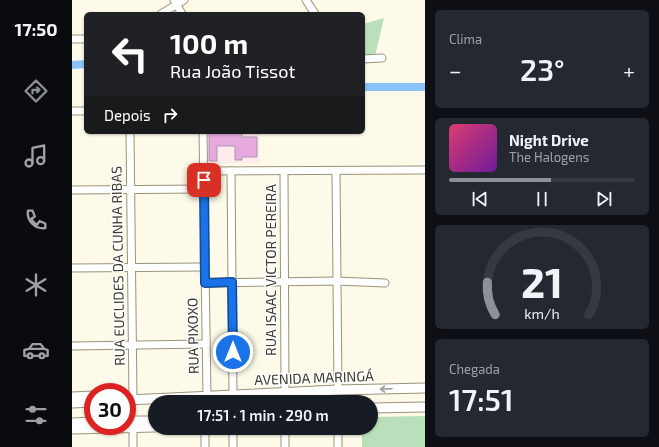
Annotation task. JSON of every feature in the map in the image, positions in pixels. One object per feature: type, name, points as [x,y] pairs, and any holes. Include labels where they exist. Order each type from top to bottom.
[{"type":"main road","name":"AVENIDA MARINGÁ","points":[[272,395],[316,391],[425,388]]},
{"type":"main road","points":[[316,391],[319,395]]},
{"type":"main road","name":"AVENIDA MARINGÁ","points":[[136,399],[148,400]]},
{"type":"main road","points":[[72,403],[84,402]]},
{"type":"main road","points":[[378,408],[425,407]]},
{"type":"main road","points":[[136,423],[148,421]]},
{"type":"main road","points":[[72,423],[84,422]]},
{"type":"street","points":[[164,12],[176,2],[184,0]]},
{"type":"street","points":[[306,0],[314,12]]},
{"type":"street","points":[[176,2],[181,12]]},
{"type":"street","points":[[72,39],[84,39]]},
{"type":"street","points":[[365,59],[382,58]]},
{"type":"street","points":[[72,111],[84,111]]},
{"type":"street","name":"RUA EUCLIDES DA CUNHA RIBAS","points":[[130,134],[131,344],[130,383]]},
{"type":"street","name":"RUA PIXOXO","points":[[203,134],[207,395]]},
{"type":"street","points":[[204,171],[425,170]]},
{"type":"street","points":[[231,171],[233,395]]},
{"type":"street","name":"RUA ISAAC VICTOR PEREIRA","points":[[284,171],[285,393]]},
{"type":"street","points":[[336,171],[338,390]]},
{"type":"street","points":[[72,190],[204,189]]},
{"type":"street","points":[[72,268],[204,266]]},
{"type":"street","points":[[205,283],[336,281],[385,283]]},
{"type":"street","points":[[72,346],[206,344]]},
{"type":"street","points":[[72,396],[84,395]]},
{"type":"street","points":[[136,425],[148,427]]},
{"type":"street","points":[[72,430],[84,429]]},
{"type":"street","points":[[132,435],[133,447]]},
{"type":"street","points":[[205,435],[205,447]]},
{"type":"street","points":[[233,435],[233,447]]},
{"type":"street","points":[[285,435],[285,447]]},
{"type":"street","points":[[338,435],[338,447]]},
{"type":"shaded area","points":[[206,134],[259,134],[259,163],[207,164]]},
{"type":"green space","points":[[384,18],[375,56],[365,57],[365,23]]},
{"type":"green space","points":[[425,416],[425,447],[362,447],[362,435],[378,435],[378,417]]},
{"type":"building","points":[[209,134],[242,134],[242,137],[257,137],[257,157],[242,157],[242,160],[235,160],[235,146],[217,146],[217,161],[209,161]]},
{"type":"waterway","points":[[72,65],[84,64]]},
{"type":"waterway","points":[[365,87],[425,87]]},
{"type":"route","points":[[204,180],[205,283],[232,282],[233,352]]}]
